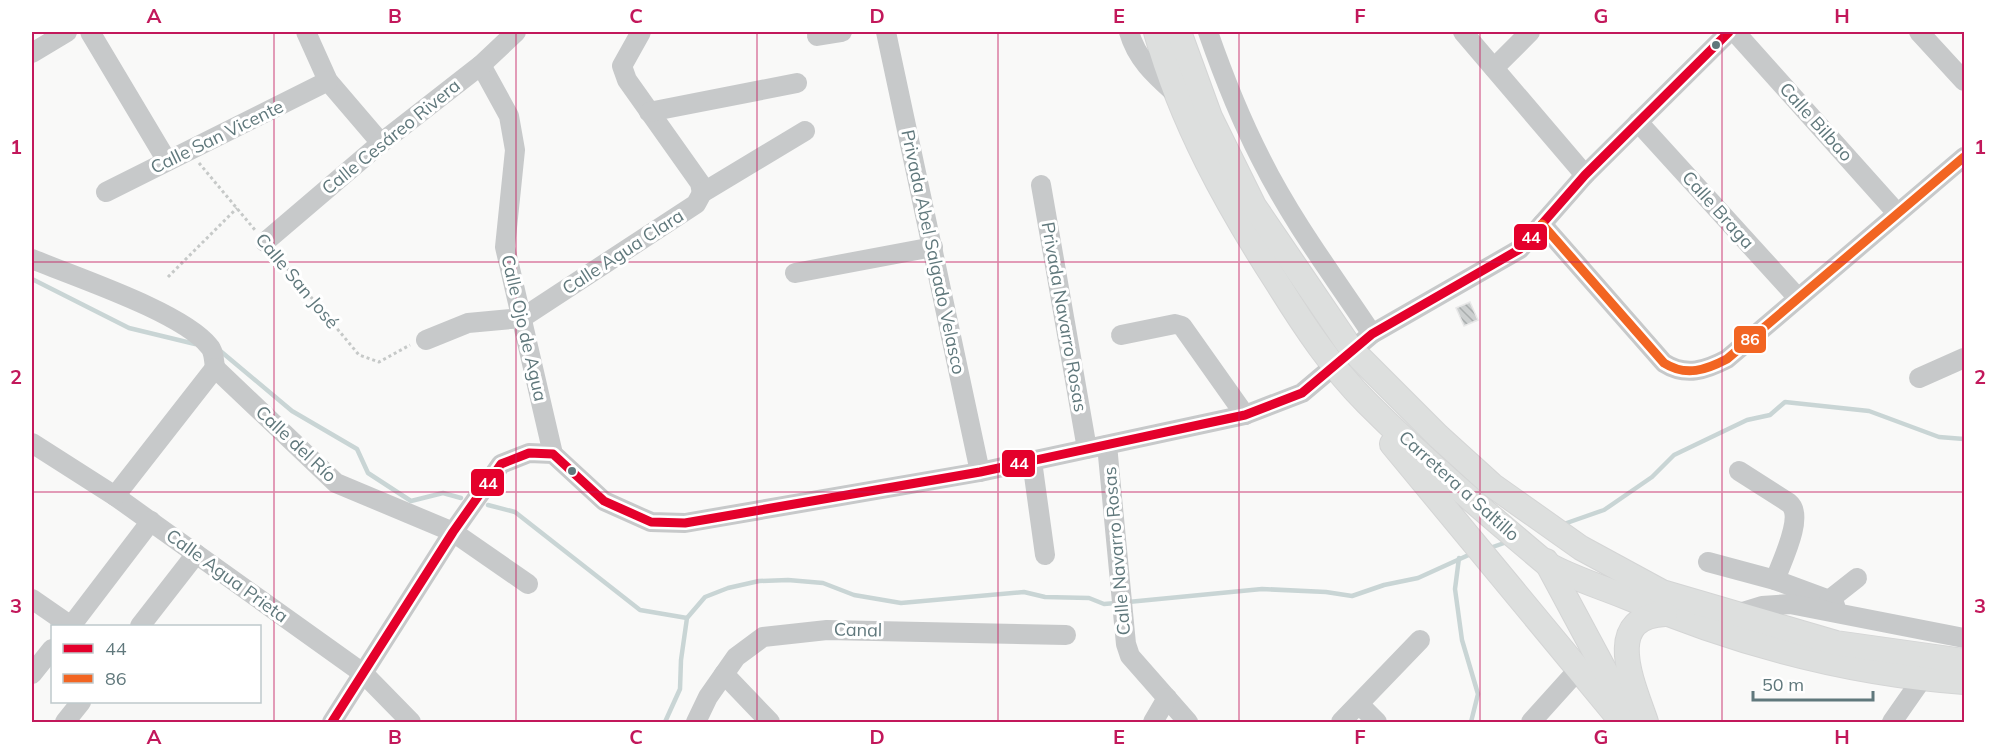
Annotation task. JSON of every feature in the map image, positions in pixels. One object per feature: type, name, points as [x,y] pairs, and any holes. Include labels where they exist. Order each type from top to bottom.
[{"type":"main road","name":"Carretera a Saltillo","points":[[1156,32],[1190,126],[1235,218],[1312,338],[1343,357],[1526,512],[1544,549],[1564,574],[1665,614],[1782,652],[1922,679],[1965,682]]},
{"type":"main road","name":"Carretera a Saltillo","points":[[1179,32],[1210,117],[1254,206],[1343,357],[1366,403],[1442,488],[1544,549],[1662,592],[1836,643],[1965,661]]},
{"type":"main road","points":[[1442,488],[1497,570],[1577,671],[1622,723]]},
{"type":"main road","points":[[1544,549],[1633,723]]},
{"type":"main road","points":[[1646,723],[1626,662],[1626,646],[1631,629],[1640,619],[1647,615],[1665,614]]},
{"type":"street","points":[[32,53],[67,32]]},
{"type":"street","points":[[90,32],[167,161]]},
{"type":"street","points":[[306,32],[328,81],[381,143]]},
{"type":"street","name":"Calle Cesáreo Rivera","points":[[266,242],[381,143],[482,65],[516,32]]},
{"type":"street","points":[[641,32],[622,66],[627,80],[700,183],[702,193]]},
{"type":"street","points":[[628,53],[653,32]]},
{"type":"street","points":[[817,36],[842,32]]},
{"type":"street","name":"Privada Abel Salgado Velasco","points":[[886,32],[980,472]]},
{"type":"street","points":[[1130,32],[1134,48],[1142,61],[1179,97]]},
{"type":"street","points":[[1208,32],[1226,81],[1261,160],[1307,237],[1372,334]]},
{"type":"street","points":[[1463,32],[1585,175]]},
{"type":"street","points":[[1494,68],[1530,32]]},
{"type":"street","points":[[332,723],[453,532],[501,464],[529,453],[553,454],[604,501],[651,522],[685,523],[980,472],[1245,415],[1302,393],[1372,334],[1513,255],[1585,175],[1729,32]]},
{"type":"street","name":"Calle Bilbao","points":[[1735,32],[1898,213]]},
{"type":"street","points":[[1919,32],[1965,81]]},
{"type":"street","name":"Calle Ojo de Agua","points":[[482,65],[509,116],[515,150],[505,247],[553,454]]},
{"type":"street","name":"Calle San Vicente","points":[[106,192],[328,81]]},
{"type":"street","points":[[649,112],[797,83]]},
{"type":"street","name":"Calle Braga","points":[[1638,122],[1798,298]]},
{"type":"street","name":"Calle Agua Clara","points":[[426,340],[468,323],[522,318],[696,204],[702,193],[805,132]]},
{"type":"street","points":[[1542,224],[1665,363],[1681,371],[1689,372],[1712,367],[1727,359],[1965,157]]},
{"type":"street","name":"Privada Navarro Rosas","points":[[1041,185],[1087,449]]},
{"type":"street","points":[[795,273],[933,247]]},
{"type":"street","points":[[32,259],[158,312],[195,332],[211,348],[215,368],[115,496]]},
{"type":"street","points":[[1121,335],[1174,324],[1182,326],[1245,415]]},
{"type":"street","points":[[1919,378],[1965,358]]},
{"type":"street","name":"Calle del Río","points":[[215,368],[336,483],[453,532],[528,584]]},
{"type":"street","name":"Calle Agua Prieta","points":[[32,443],[151,521],[364,674],[411,723]]},
{"type":"street","name":"Calle Navarro Rosas","points":[[1107,445],[1125,634],[1130,656],[1167,698]]},
{"type":"street","points":[[1032,461],[1045,555]]},
{"type":"street","points":[[1739,471],[1789,503],[1795,510],[1796,522],[1775,580]]},
{"type":"street","points":[[72,625],[151,521]]},
{"type":"street","points":[[142,625],[196,554]]},
{"type":"street","points":[[1708,562],[1775,580],[1836,607]]},
{"type":"street","points":[[1836,607],[1857,578]]},
{"type":"street","points":[[32,599],[70,625]]},
{"type":"street","points":[[1736,614],[1762,606],[1790,604],[1836,607],[1965,638]]},
{"type":"street","name":"Canal","points":[[696,723],[708,697],[724,674],[749,645],[763,637],[827,630],[1066,635]]},
{"type":"street","points":[[1341,723],[1420,639]]},
{"type":"street","points":[[32,674],[51,650]]},
{"type":"street","points":[[1531,723],[1577,671]]},
{"type":"street","points":[[724,674],[770,723]]},
{"type":"street","points":[[1892,723],[1922,679]]},
{"type":"street","points":[[1153,723],[1167,698],[1188,723]]},
{"type":"street","points":[[65,723],[80,703]]},
{"type":"street","points":[[1360,705],[1377,723]]},
{"type":"path","name":"Calle San José","points":[[189,151],[359,355],[379,362],[403,347],[426,340]]},
{"type":"path","points":[[168,277],[237,208]]},
{"type":"building","points":[[1470,302],[1478,320],[1464,326],[1456,308]]},
{"type":"waterway","points":[[32,279],[129,328],[195,344]]},
{"type":"waterway","points":[[218,349],[292,411],[357,449],[368,473],[411,501],[443,493],[461,498]]},
{"type":"waterway","points":[[1561,525],[1604,510],[1652,477],[1674,455],[1747,420],[1770,415],[1785,402],[1869,411],[1939,437],[1964,439]]},
{"type":"waterway","points":[[488,505],[515,512],[640,610],[687,618]]},
{"type":"waterway","points":[[1487,549],[1507,542]]},
{"type":"waterway","points":[[1128,602],[1262,589],[1326,592],[1352,596],[1384,585],[1418,578],[1473,553]]},
{"type":"waterway","points":[[1459,558],[1455,589],[1462,640],[1478,694],[1471,722]]},
{"type":"waterway","points":[[665,722],[680,689],[681,660],[687,618],[705,597],[728,588],[759,581],[788,580],[823,583],[854,595],[901,603],[1024,592],[1045,597],[1089,598],[1104,604],[1116,603]]},
{"type":"transit line","name":"44","points":[[332,722],[453,532],[501,464],[529,453],[553,454],[604,501],[651,522],[685,523],[980,472],[1245,415],[1302,393],[1372,334],[1520,249],[1585,175],[1729,32]]},
{"type":"transit line","name":"86","points":[[1542,224],[1664,363],[1680,370],[1704,369],[1727,359],[1964,157]]}]
